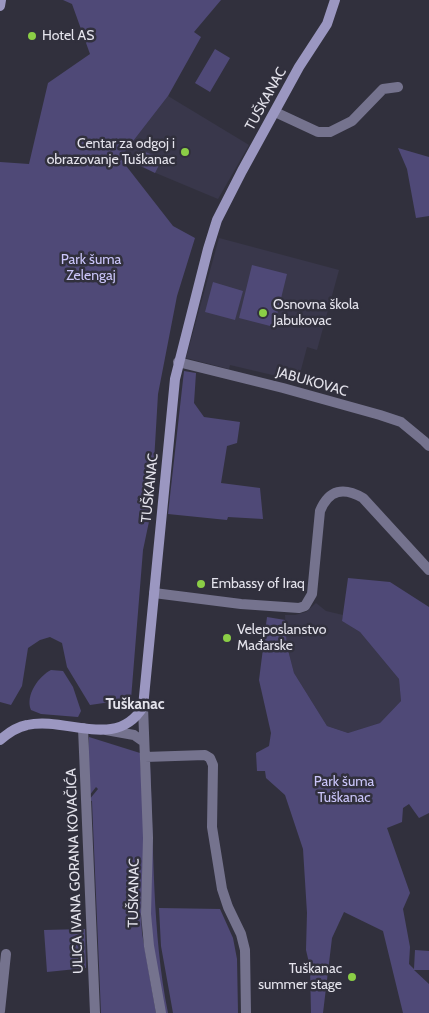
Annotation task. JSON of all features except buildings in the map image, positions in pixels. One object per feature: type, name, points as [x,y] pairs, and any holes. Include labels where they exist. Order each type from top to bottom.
[{"type":"street","points":[[0,6],[1,0]]},
{"type":"street","name":"TUŠKANAC","points":[[161,1013],[149,946],[146,914],[148,855],[143,707],[175,379],[217,220],[242,170],[299,67],[327,24],[335,0]]},
{"type":"street","points":[[275,112],[318,132],[330,132],[352,120],[383,89],[398,88]]},
{"type":"street","name":"JABUKOVAC","points":[[178,362],[283,388],[401,422],[429,446]]},
{"type":"street","points":[[154,593],[241,604],[299,608],[305,606],[312,594],[320,511],[324,500],[332,494],[343,491],[353,492],[363,498],[429,570]]},
{"type":"street","points":[[104,730],[114,729],[123,725],[143,707]]},
{"type":"street","points":[[0,740],[18,728],[31,724],[51,724],[134,735],[144,742]]},
{"type":"street","name":"ULICA IVANA GORANA KOVAČIĆA","points":[[83,728],[95,1013]]},
{"type":"street","points":[[145,757],[205,755],[210,758],[213,765],[212,827],[222,889],[228,907],[242,934],[245,950],[246,1013]]},
{"type":"street","points":[[0,1012],[6,954]]},
{"type":"shaded area","name":"Centar za odgoj i obrazovanje Tuškanac","points":[[168,96],[249,145],[218,199],[120,158]]},
{"type":"shaded area","name":"Osnovna škola Jabukovac","points":[[219,238],[339,270],[317,350],[307,347],[298,381],[230,365],[229,369],[186,358]]},
{"type":"shaded area","points":[[316,603],[326,611],[343,615],[342,621],[360,632],[399,679],[401,701],[380,723],[348,733],[327,726],[294,673],[287,646],[285,615],[306,612]]},
{"type":"green space","name":"Park šuma Zelengaj","points":[[63,0],[221,0],[194,32],[201,37],[168,96],[120,158],[173,226],[195,238],[177,296],[158,394],[151,512],[143,550],[131,699],[90,705],[67,667],[62,643],[50,637],[40,640],[28,648],[22,686],[11,705],[0,702],[0,162],[29,164],[48,83],[90,54],[72,4]]},
{"type":"green space","points":[[215,49],[230,58],[210,92],[195,83]]},
{"type":"green space","points":[[398,148],[429,157],[429,216],[416,218],[407,169]]},
{"type":"green space","points":[[141,150],[162,159],[155,173],[133,162]]},
{"type":"green space","points":[[252,265],[287,274],[274,327],[239,318]]},
{"type":"green space","points":[[213,282],[243,291],[235,320],[205,312]]},
{"type":"green space","points":[[184,371],[196,373],[194,403],[204,417],[240,422],[237,443],[227,446],[221,483],[260,488],[263,519],[228,517],[227,520],[168,514]]},
{"type":"green space","name":"Park šuma Tuškanac","points":[[348,578],[390,582],[429,607],[429,813],[419,818],[409,804],[403,808],[402,822],[387,828],[410,893],[403,909],[410,947],[409,964],[414,969],[415,950],[429,951],[429,970],[414,970],[429,984],[429,1013],[403,1013],[383,931],[344,912],[332,938],[323,1013],[311,1013],[310,967],[306,950],[307,913],[303,849],[285,795],[266,778],[265,771],[257,771],[256,753],[269,746],[271,733],[259,680],[267,617],[285,620],[287,646],[294,673],[327,726],[348,733],[380,723],[401,701],[399,679],[360,632],[342,621]]},
{"type":"green space","points":[[51,670],[63,671],[73,687],[81,711],[78,717],[41,714],[31,710],[30,698],[34,687]]},
{"type":"green space","points":[[89,737],[140,753],[144,831],[141,917],[156,1013],[101,1013],[92,801],[89,800],[98,789],[96,787],[89,796]]},
{"type":"green space","points":[[149,766],[156,921],[168,1013],[165,1013],[153,948],[150,906],[152,862]]},
{"type":"green space","points":[[159,908],[220,909],[233,938],[237,959],[238,1013],[173,1013],[161,946]]},
{"type":"green space","points":[[85,929],[86,968],[47,972],[44,930]]},
{"type":"place","name":"Hotel AS","points":[[32,36]]},
{"type":"place","name":"Centar za odgoj i obrazovanje Tuškanac","points":[[185,152]]},
{"type":"place","name":"Osnovna škola Jabukovac","points":[[263,313]]},
{"type":"place","name":"Embassy of Iraq","points":[[201,584]]},
{"type":"place","name":"Veleposlanstvo Mađarske","points":[[227,638]]},
{"type":"place","name":"Tuškanac summer stage","points":[[352,977]]},
{"type":"district","name":"Tuškanac","points":[[135,705]]}]
